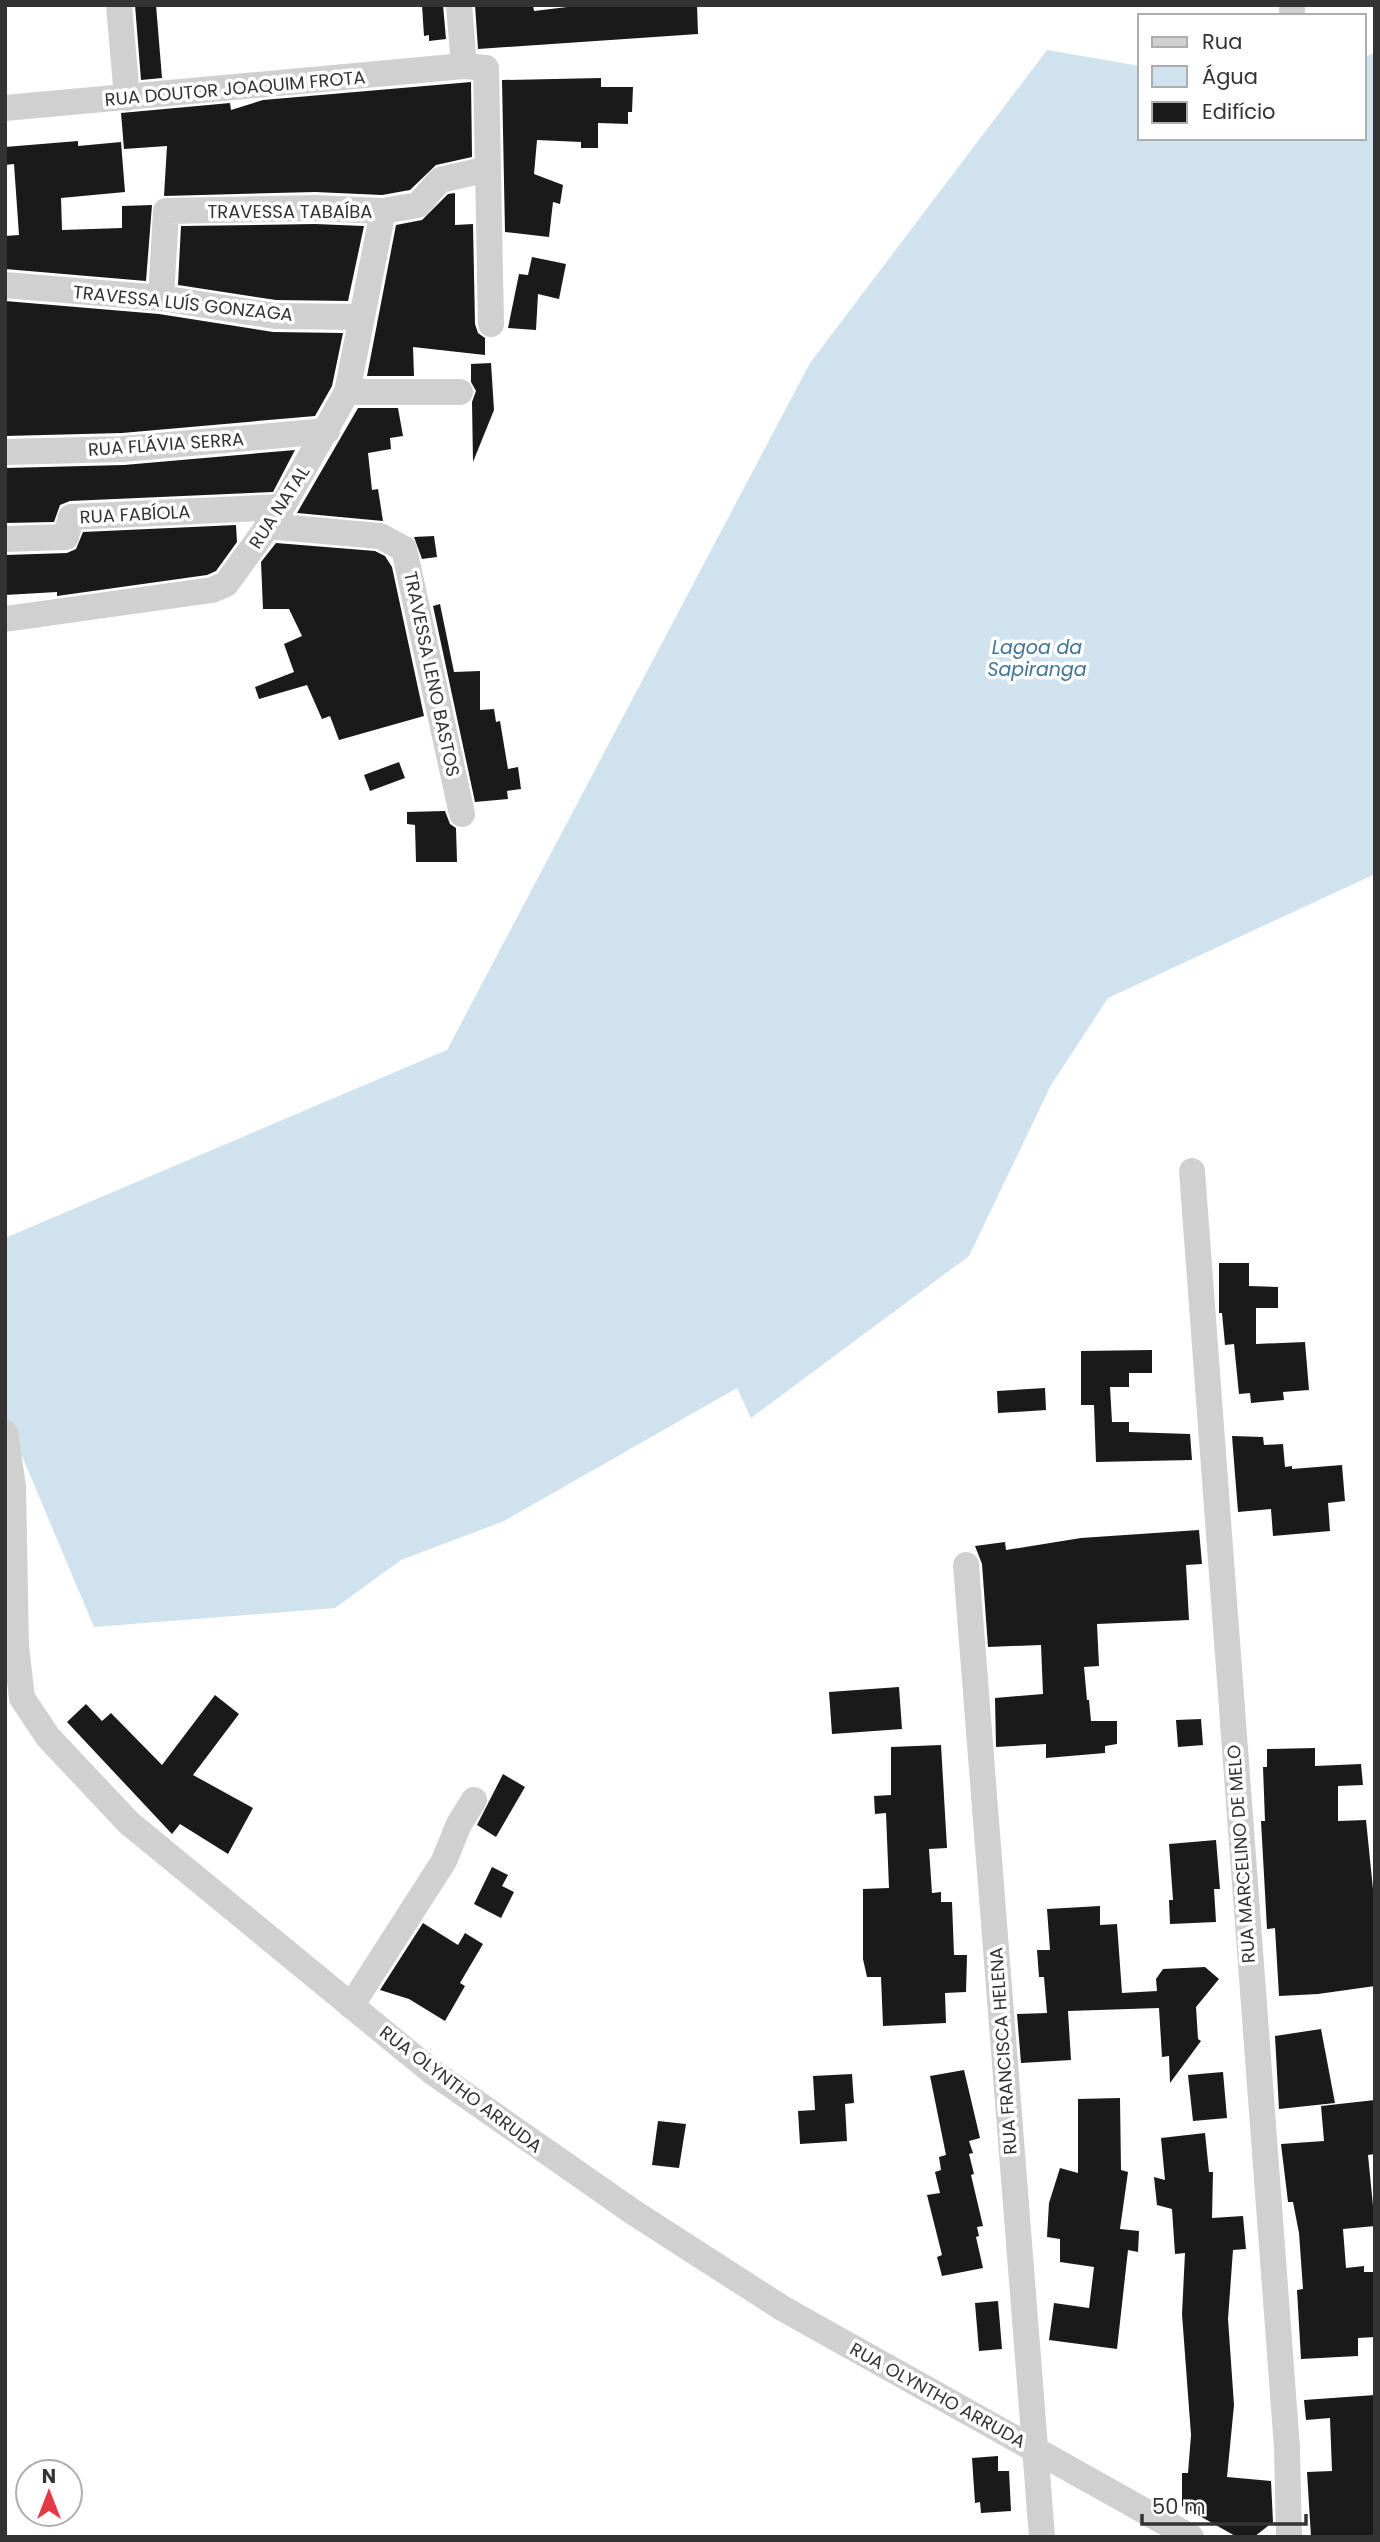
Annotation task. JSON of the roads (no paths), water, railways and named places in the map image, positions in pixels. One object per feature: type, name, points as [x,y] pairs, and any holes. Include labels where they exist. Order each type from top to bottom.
[{"type":"street","points":[[119,5],[127,98]]},
{"type":"street","points":[[459,5],[464,66],[486,68],[491,324]]},
{"type":"street","name":"RUA DOUTOR JOAQUIM FROTA","points":[[5,108],[464,66]]},
{"type":"street","name":"TRAVESSA TABAÍBA","points":[[161,298],[166,211],[315,208],[383,211],[418,205],[440,180],[488,169]]},
{"type":"street","name":"RUA NATAL","points":[[5,619],[212,590],[226,584],[275,517],[327,431],[347,392],[383,211]]},
{"type":"street","name":"TRAVESSA LUÍS GONZAGA","points":[[5,285],[161,298],[275,316],[361,317]]},
{"type":"street","points":[[347,392],[460,392]]},
{"type":"street","name":"RUA FLÁVIA SERRA","points":[[5,452],[122,449],[327,431]]},
{"type":"street","name":"RUA FABÍOLA","points":[[5,539],[66,537],[71,517],[275,517]]},
{"type":"street","name":"TRAVESSA LENO BASTOS","points":[[275,517],[380,536],[404,549],[462,814]]},
{"type":"street","name":"RUA MARCELINO DE MELO","points":[[1192,1171],[1287,2448],[1289,2537]]},
{"type":"street","name":"RUA OLYNTHO ARRUDA","points":[[5,1433],[13,1486],[17,1667],[22,1698],[63,1755],[130,1823],[431,2071],[633,2212],[782,2308],[1191,2537]]},
{"type":"street","name":"RUA FRANCISCA HELENA","points":[[965,1565],[1042,2537]]},
{"type":"street","points":[[351,2006],[444,1861],[459,1824],[474,1800]]},
{"type":"water","name":"Lagoa da Sapiranga","points":[[1047,50],[1138,66],[1138,140],[1366,140],[1366,56],[1375,53],[1375,874],[1108,998],[1051,1085],[969,1256],[751,1418],[737,1388],[504,1521],[401,1560],[335,1608],[94,1627],[22,1456],[5,1463],[5,1238],[447,1050],[810,363]]}]
